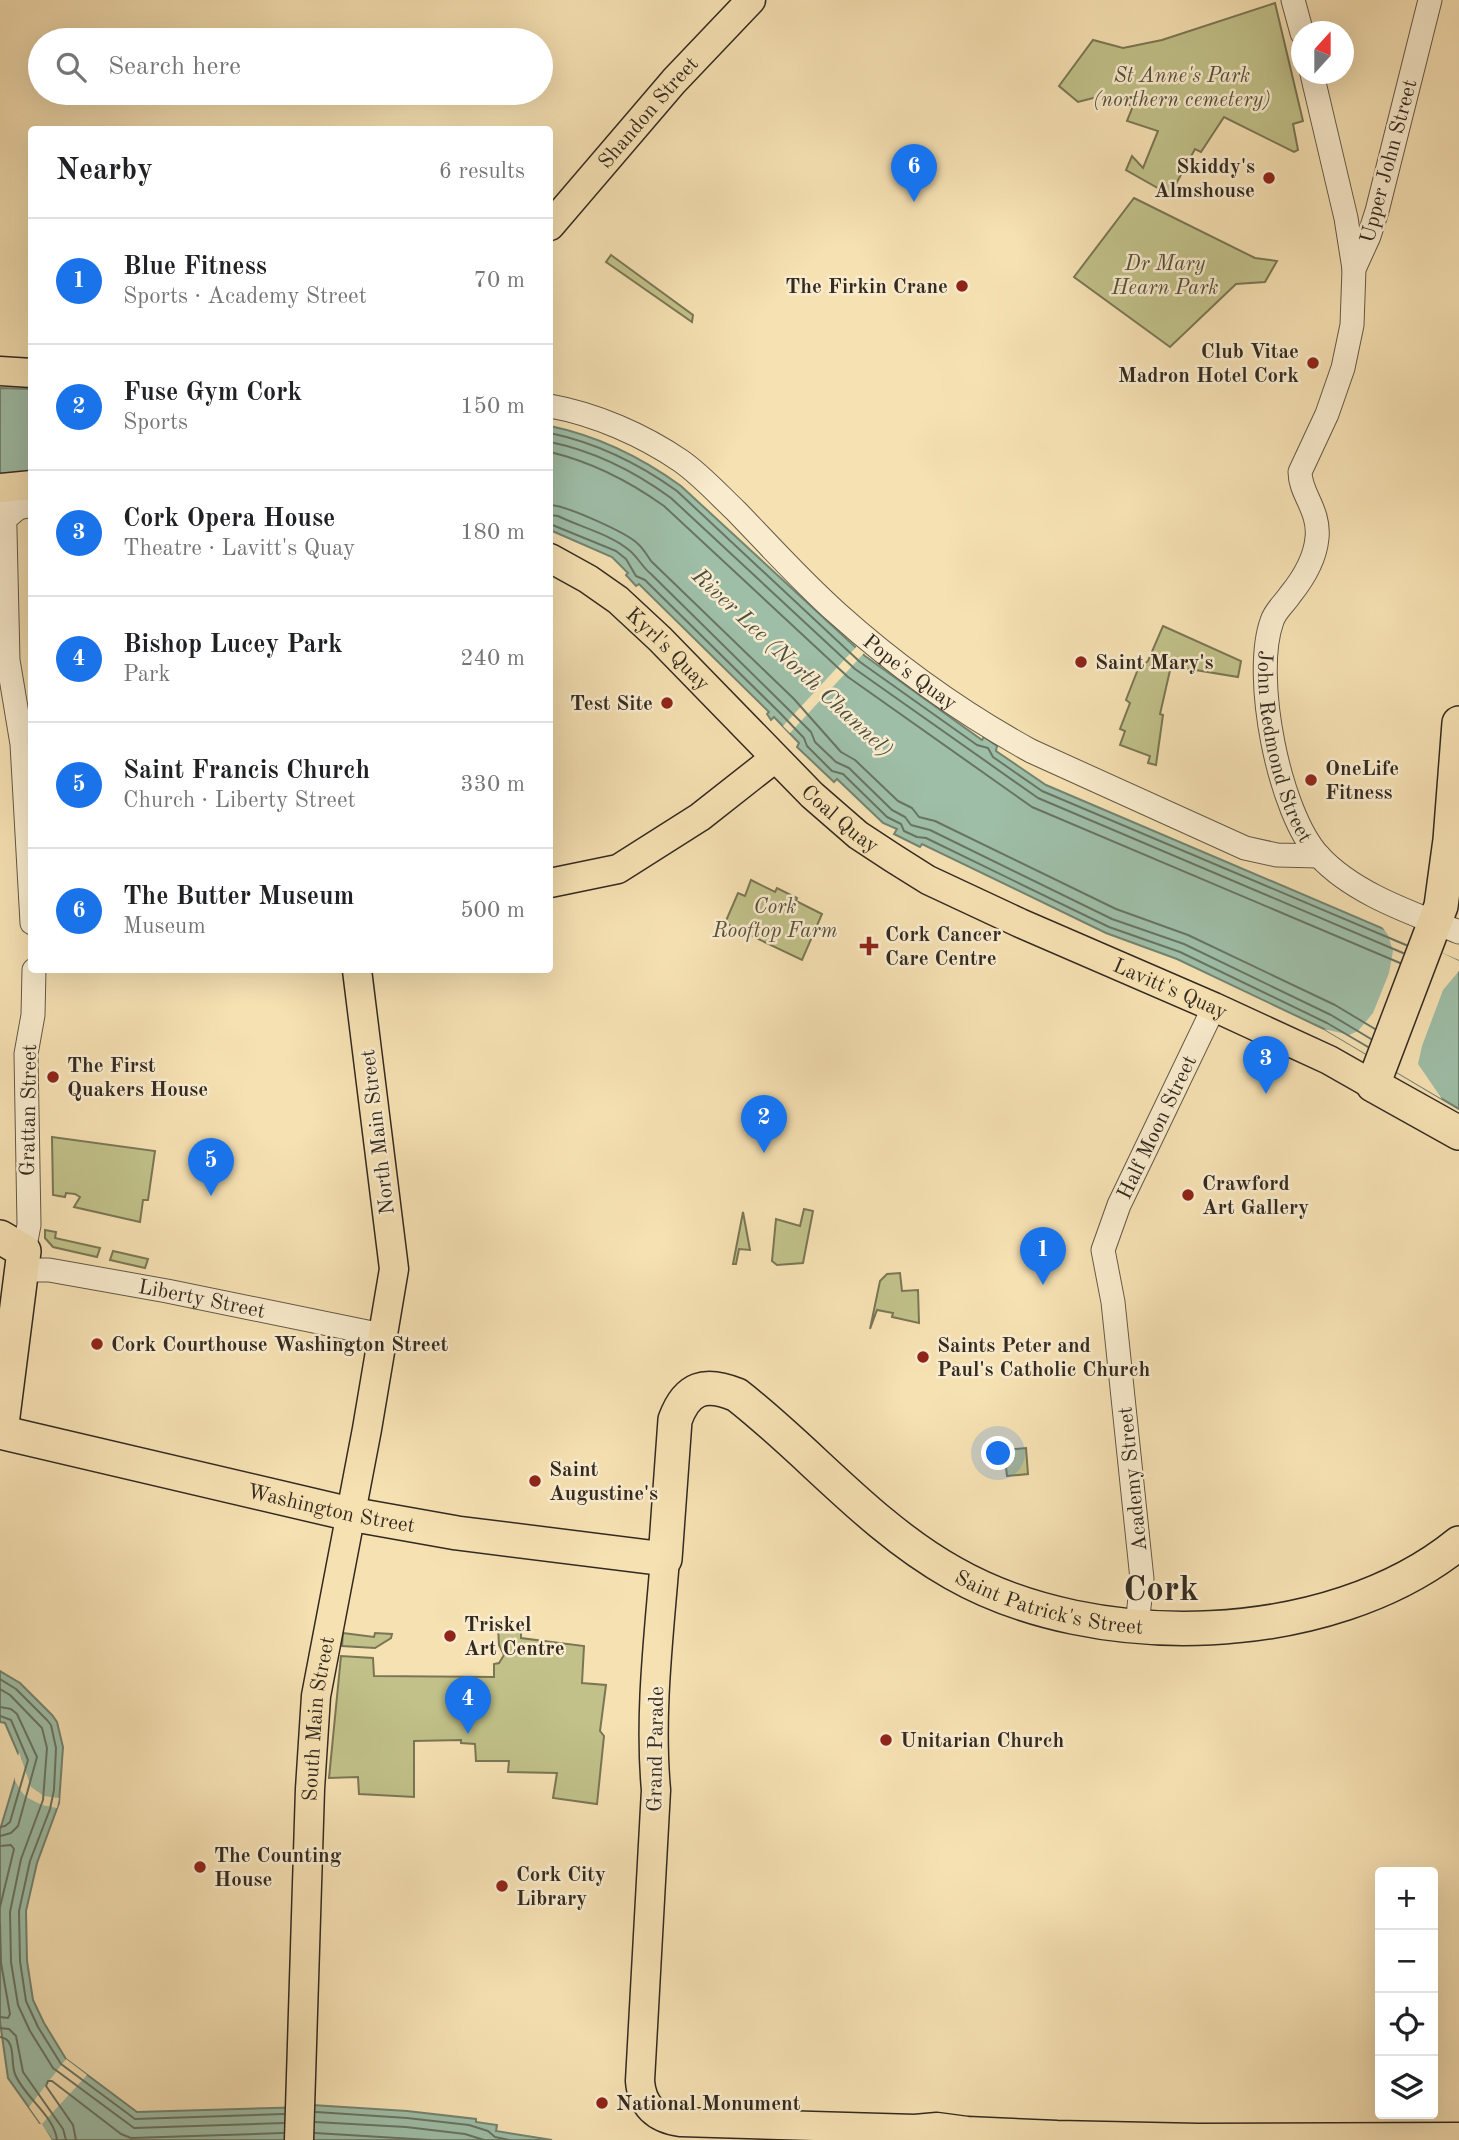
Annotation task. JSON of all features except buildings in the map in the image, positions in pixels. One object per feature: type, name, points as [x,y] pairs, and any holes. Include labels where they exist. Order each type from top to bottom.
[{"type":"highway","points":[[1377,1074],[1440,934],[1459,723]]},
{"type":"highway","name":"Lavitt's Quay","points":[[1377,1074],[1459,1133]]},
{"type":"highway","points":[[0,1435],[14,1255]]},
{"type":"highway","name":"Saint Patrick's Street","points":[[690,1394],[705,1388],[714,1388],[737,1395],[896,1535],[952,1573],[995,1594],[1078,1618],[1137,1626],[1188,1628],[1276,1621],[1347,1603],[1398,1584],[1459,1543]]},
{"type":"highway","name":"Grand Parade","points":[[665,1559],[675,1420],[682,1403],[690,1394]]},
{"type":"highway","name":"Washington Street","points":[[0,1435],[350,1514],[457,1533],[665,1559]]},
{"type":"main road","name":"Shandon Street","points":[[553,222],[674,81],[751,0]]},
{"type":"main road","points":[[0,371],[28,373]]},
{"type":"main road","name":"Kyrl's Quay","points":[[553,560],[618,600],[660,639],[775,758]]},
{"type":"main road","points":[[553,882],[618,869],[701,817],[775,758]]},
{"type":"main road","name":"Coal Quay","points":[[775,758],[858,835],[914,872]]},
{"type":"main road","name":"Lavitt's Quay","points":[[914,872],[1020,923],[1329,1060],[1377,1074]]},
{"type":"main road","name":"North Main Street","points":[[357,973],[394,1269],[382,1335]]},
{"type":"main road","name":"South Main Street","points":[[299,2140],[310,1789],[316,1696],[367,1429],[382,1335]]},
{"type":"main road","name":"Grand Parade","points":[[665,1559],[653,1755],[656,1798],[641,2042],[641,2092],[649,2108],[663,2118],[681,2122],[939,2135]]},
{"type":"main road","points":[[939,2135],[1459,2137]]},
{"type":"street","points":[[1293,0],[1298,21]]},
{"type":"street","name":"Upper John Street","points":[[1300,480],[1300,472],[1327,414],[1343,368],[1352,325],[1354,268],[1377,211],[1430,0]]},
{"type":"street","points":[[1314,84],[1346,218],[1354,268]]},
{"type":"street","name":"Pope's Quay","points":[[553,407],[578,412],[610,424],[681,461],[711,486],[837,613],[916,676],[999,734],[1245,848],[1278,855],[1319,856]]},
{"type":"street","name":"John Redmond Street","points":[[1300,480],[1315,514],[1317,539],[1307,569],[1271,623],[1267,699],[1278,770],[1303,832],[1319,856],[1338,873],[1440,934]]},
{"type":"street","points":[[12,487],[5,519],[8,660],[22,744],[28,851]]},
{"type":"street","points":[[5,519],[18,508],[28,506]]},
{"type":"street","name":"Grattan Street","points":[[14,1255],[29,1225],[26,1054],[33,1015],[34,973]]},
{"type":"street","name":"Half Moon Street","points":[[1103,1250],[1119,1205],[1214,1007]]},
{"type":"street","name":"Academy Street","points":[[1103,1250],[1113,1302],[1142,1579],[1137,1626]]},
{"type":"street","name":"Liberty Street","points":[[14,1255],[32,1270],[49,1270],[192,1296],[382,1335]]},
{"type":"green space","name":"St Anne's Park (northern cemetery)","points":[[1275,3],[1291,70],[1291,84],[1294,84],[1303,121],[1293,124],[1298,150],[1294,152],[1224,117],[1201,152],[1195,149],[1170,195],[1126,170],[1132,156],[1143,168],[1158,131],[1127,121],[1133,106],[1101,96],[1078,102],[1059,86],[1093,40],[1123,48],[1162,40]]},
{"type":"green space","name":"Dr Mary Hearn Park","points":[[1134,198],[1255,258],[1277,261],[1265,282],[1236,284],[1170,347],[1074,277]]},
{"type":"green space","points":[[611,255],[693,315],[692,322],[606,262]]},
{"type":"green space","points":[[1163,626],[1241,661],[1238,677],[1171,666],[1160,714],[1163,715],[1156,765],[1148,763],[1150,756],[1120,745],[1125,731],[1120,729],[1130,703],[1126,700],[1138,669],[1148,661]]},
{"type":"green space","name":"Cork Rooftop Farm","points":[[751,880],[775,892],[777,888],[822,914],[802,960],[725,923],[738,893],[745,896]]},
{"type":"green space","points":[[52,1137],[155,1151],[148,1200],[143,1200],[140,1222],[74,1207],[80,1197],[75,1194],[66,1193],[65,1197],[53,1195]]},
{"type":"green space","points":[[804,1209],[813,1211],[803,1263],[777,1265],[772,1261],[776,1219],[800,1226]]},
{"type":"green space","points":[[743,1212],[750,1250],[739,1249],[736,1264],[733,1264]]},
{"type":"green space","points":[[45,1230],[56,1232],[55,1238],[100,1248],[97,1257],[53,1247],[45,1238]]},
{"type":"green space","points":[[113,1251],[148,1259],[145,1268],[110,1260]]},
{"type":"green space","points":[[900,1273],[902,1291],[918,1290],[919,1323],[892,1317],[893,1313],[877,1310],[870,1329],[880,1281],[887,1274]]},
{"type":"green space","points":[[1026,1448],[1028,1474],[1007,1476],[1004,1450]]},
{"type":"green space","points":[[498,1626],[521,1627],[521,1638],[584,1646],[582,1683],[606,1685],[600,1731],[604,1736],[597,1804],[553,1798],[557,1773],[508,1772],[509,1761],[476,1761],[475,1744],[461,1743],[461,1740],[414,1741],[414,1797],[359,1794],[358,1777],[329,1778],[341,1656],[373,1658],[374,1676],[494,1677],[494,1664],[499,1663],[504,1655],[499,1645]]},
{"type":"green space","points":[[343,1633],[374,1637],[375,1633],[392,1634],[391,1638],[375,1648],[342,1646]]},
{"type":"water","points":[[0,388],[28,389],[28,474],[0,474]]},
{"type":"water","name":"River Lee (North Channel)","points":[[553,427],[618,449],[681,486],[865,656],[982,740],[984,737],[997,746],[996,751],[1046,785],[1459,961],[1459,1109],[1324,1029],[1177,959],[1106,933],[922,844],[920,847],[894,834],[897,829],[883,823],[837,779],[834,782],[797,747],[799,743],[774,717],[771,720],[767,714],[769,712],[639,584],[636,586],[626,575],[628,573],[612,557],[553,531]]},
{"type":"water","points":[[0,1671],[20,1683],[52,1715],[57,1722],[63,1747],[59,1803],[37,1863],[26,1911],[27,1961],[33,2000],[66,2059],[137,2112],[312,2105],[407,2111],[476,2119],[476,2122],[497,2125],[496,2131],[552,2140],[52,2140],[8,2078],[0,2022],[0,1830],[21,1760],[5,1723],[0,1722]]},
{"type":"pier","points":[[858,645],[865,652],[790,733],[783,726]]},
{"type":"pier","points":[[1366,916],[1459,961],[1459,971],[1443,990],[1418,1064],[1442,1099],[1324,1029],[1349,1035],[1358,1031],[1373,1013],[1389,973],[1393,951],[1388,935],[1380,924]]},
{"type":"pier","points":[[19,1752],[31,1787],[44,1796],[59,1798],[57,1808],[42,1805],[26,1797],[21,1791],[15,1781],[14,1772]]},
{"type":"pier","points":[[66,2059],[87,2075],[42,2124],[52,2140],[47,2140],[37,2124],[41,2124],[29,2107]]},
{"type":"place","name":"Skiddy's Almshouse","points":[[1269,178]]},
{"type":"place","name":"The Butter Museum","points":[[914,202]]},
{"type":"place","name":"The Firkin Crane","points":[[962,286]]},
{"type":"place","name":"Club Vitae Madron Hotel Cork","points":[[1313,363]]},
{"type":"place","name":"Saint Mary's","points":[[1081,662]]},
{"type":"place","name":"Test Site","points":[[667,703]]},
{"type":"place","name":"OneLife Fitness","points":[[1311,780]]},
{"type":"place","name":"Cork Cancer Care Centre","points":[[869,946]]},
{"type":"place","name":"The First Quakers House","points":[[53,1077]]},
{"type":"place","name":"Cork Opera House","points":[[1266,1094]]},
{"type":"place","name":"Fuse Gym Cork","points":[[764,1153]]},
{"type":"place","name":"Crawford Art Gallery","points":[[1188,1195]]},
{"type":"place","name":"Saint Francis Church","points":[[211,1196]]},
{"type":"place","name":"Blue Fitness","points":[[1043,1285]]},
{"type":"place","name":"Cork Courthouse Washington Street","points":[[97,1344]]},
{"type":"place","name":"Saints Peter and Paul's Catholic Church","points":[[923,1357]]},
{"type":"place","name":"Saint Augustine's","points":[[535,1481]]},
{"type":"place","name":"Triskel Art Centre","points":[[450,1636]]},
{"type":"place","name":"Bishop Lucey Park","points":[[468,1734]]},
{"type":"place","name":"Unitarian Church","points":[[886,1740]]},
{"type":"place","name":"The Counting House","points":[[200,1867]]},
{"type":"place","name":"Cork City Library","points":[[502,1886]]},
{"type":"place","name":"National Monument","points":[[602,2103]]},
{"type":"district","name":"Cork","points":[[1161,1588]]}]
